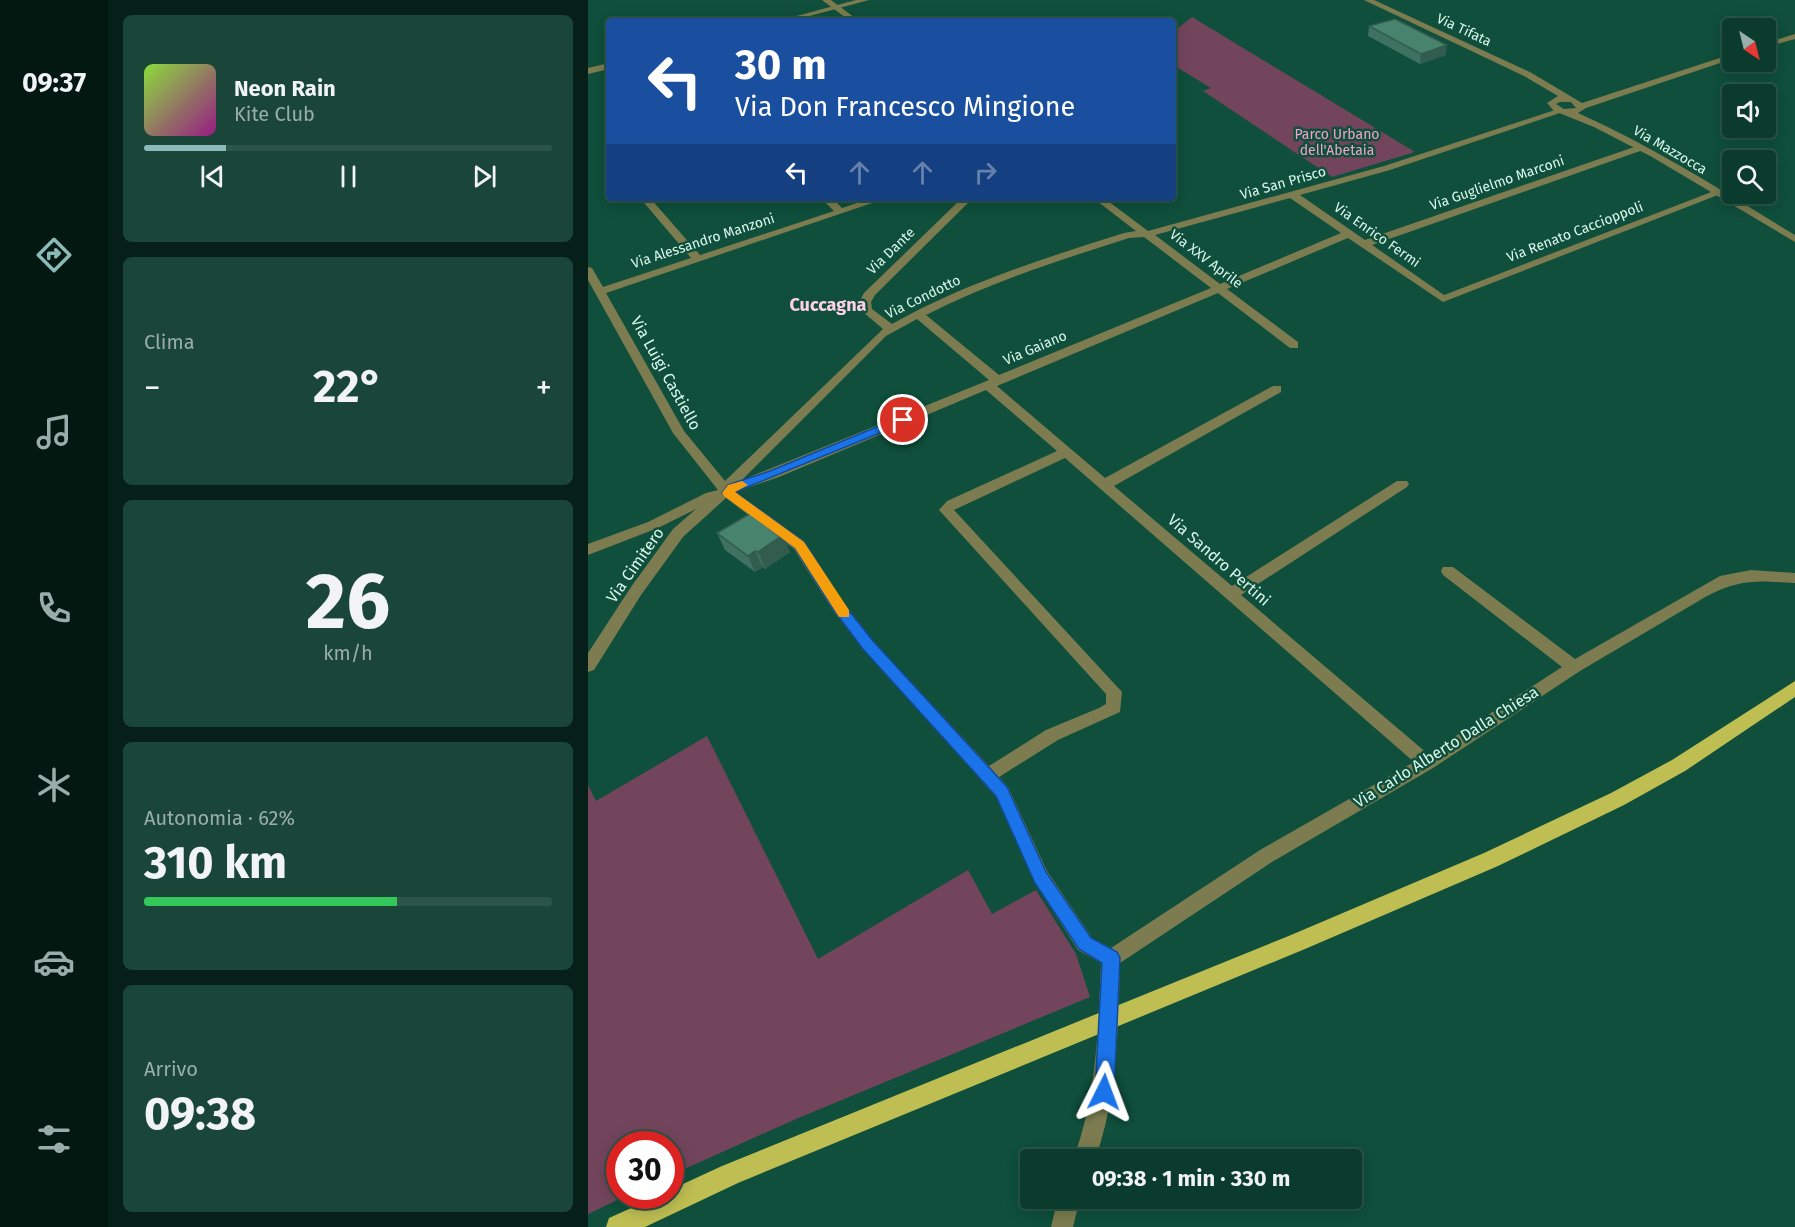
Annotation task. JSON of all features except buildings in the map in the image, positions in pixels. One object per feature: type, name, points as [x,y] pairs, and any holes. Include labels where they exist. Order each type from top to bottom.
[{"type":"highway","points":[[618,1227],[730,1174],[1453,877],[1650,783],[1748,723],[1795,688]]},
{"type":"street","points":[[826,0],[851,18]]},
{"type":"street","points":[[794,18],[865,0]]},
{"type":"street","name":"Via Tifata","points":[[1368,0],[1527,74],[1576,104]]},
{"type":"street","points":[[1776,42],[1795,36]]},
{"type":"street","points":[[1552,102],[1576,104],[1722,59]]},
{"type":"street","points":[[588,71],[606,67]]},
{"type":"street","points":[[1546,87],[1552,107],[1565,112]]},
{"type":"street","name":"Via San Prisco","points":[[1148,234],[1293,195],[1565,112],[1576,104]]},
{"type":"street","name":"Via Mazzocca","points":[[1576,104],[1594,123]]},
{"type":"street","name":"Via Mazzocca","points":[[1565,112],[1594,123],[1640,148],[1795,239]]},
{"type":"street","name":"Via Guglielmo Marconi","points":[[1364,244],[1640,148]]},
{"type":"street","name":"Via Renato Caccioppoli","points":[[1443,299],[1718,193]]},
{"type":"street","name":"Via Enrico Fermi","points":[[1293,195],[1443,299]]},
{"type":"street","points":[[648,201],[698,259]]},
{"type":"street","points":[[829,201],[841,212]]},
{"type":"street","name":"Via Alessandro Manzoni","points":[[601,291],[873,201]]},
{"type":"street","name":"Via Dante","points":[[891,329],[867,310],[866,302],[870,294],[965,201]]},
{"type":"street","name":"Via XXV Aprile","points":[[1102,201],[1294,345]]},
{"type":"street","name":"Via Condotto","points":[[725,490],[840,374],[891,329],[918,314],[989,283],[1128,236],[1148,234]]},
{"type":"street","name":"Via Gaiano","points":[[725,490],[774,474],[1349,234]]},
{"type":"street","name":"Via Luigi Castiello","points":[[588,270],[679,434],[725,490],[799,545],[837,605],[868,645],[1002,792],[1041,878],[1085,944],[1111,958]]},
{"type":"street","name":"Via Sandro Pertini","points":[[918,314],[1104,485],[1426,763]]},
{"type":"street","points":[[1104,485],[1276,389]]},
{"type":"street","points":[[988,775],[1052,735],[1114,707],[1114,692],[996,562],[945,510],[952,504],[1067,452]]},
{"type":"street","points":[[1231,594],[1402,484]]},
{"type":"street","points":[[588,550],[653,525],[725,490]]},
{"type":"street","name":"Via Cimitero","points":[[588,666],[636,591],[678,533],[725,490]]},
{"type":"street","points":[[1448,571],[1574,667]]},
{"type":"street","name":"Via Carlo Alberto Dalla Chiesa","points":[[1111,958],[1133,946],[1266,856],[1426,763],[1574,667],[1725,580],[1751,575],[1795,578]]},
{"type":"street","points":[[1089,1149],[1094,1136],[1104,1092],[1111,958]]},
{"type":"street","points":[[1062,1227],[1066,1209]]},
{"type":"green space","name":"Parco Urbano dell'Abetaia","points":[[1192,17],[1415,152],[1332,177],[1203,91],[1211,88],[1176,67],[1176,30]]},
{"type":"green space","points":[[707,736],[818,959],[968,870],[992,914],[1036,890],[1076,954],[1090,997],[796,1119],[684,1169],[684,1131],[606,1131],[606,1205],[588,1214],[588,785],[596,801]]},
{"type":"slow traffic","points":[[742,485],[732,488],[728,493],[799,545],[844,614]]},
{"type":"district","name":"Cuccagna","points":[[828,305]]},
{"type":"route","points":[[903,420],[774,474],[732,488],[728,493],[799,545],[837,605],[868,645],[1002,792],[1041,878],[1085,944],[1111,958],[1104,1092]]}]
